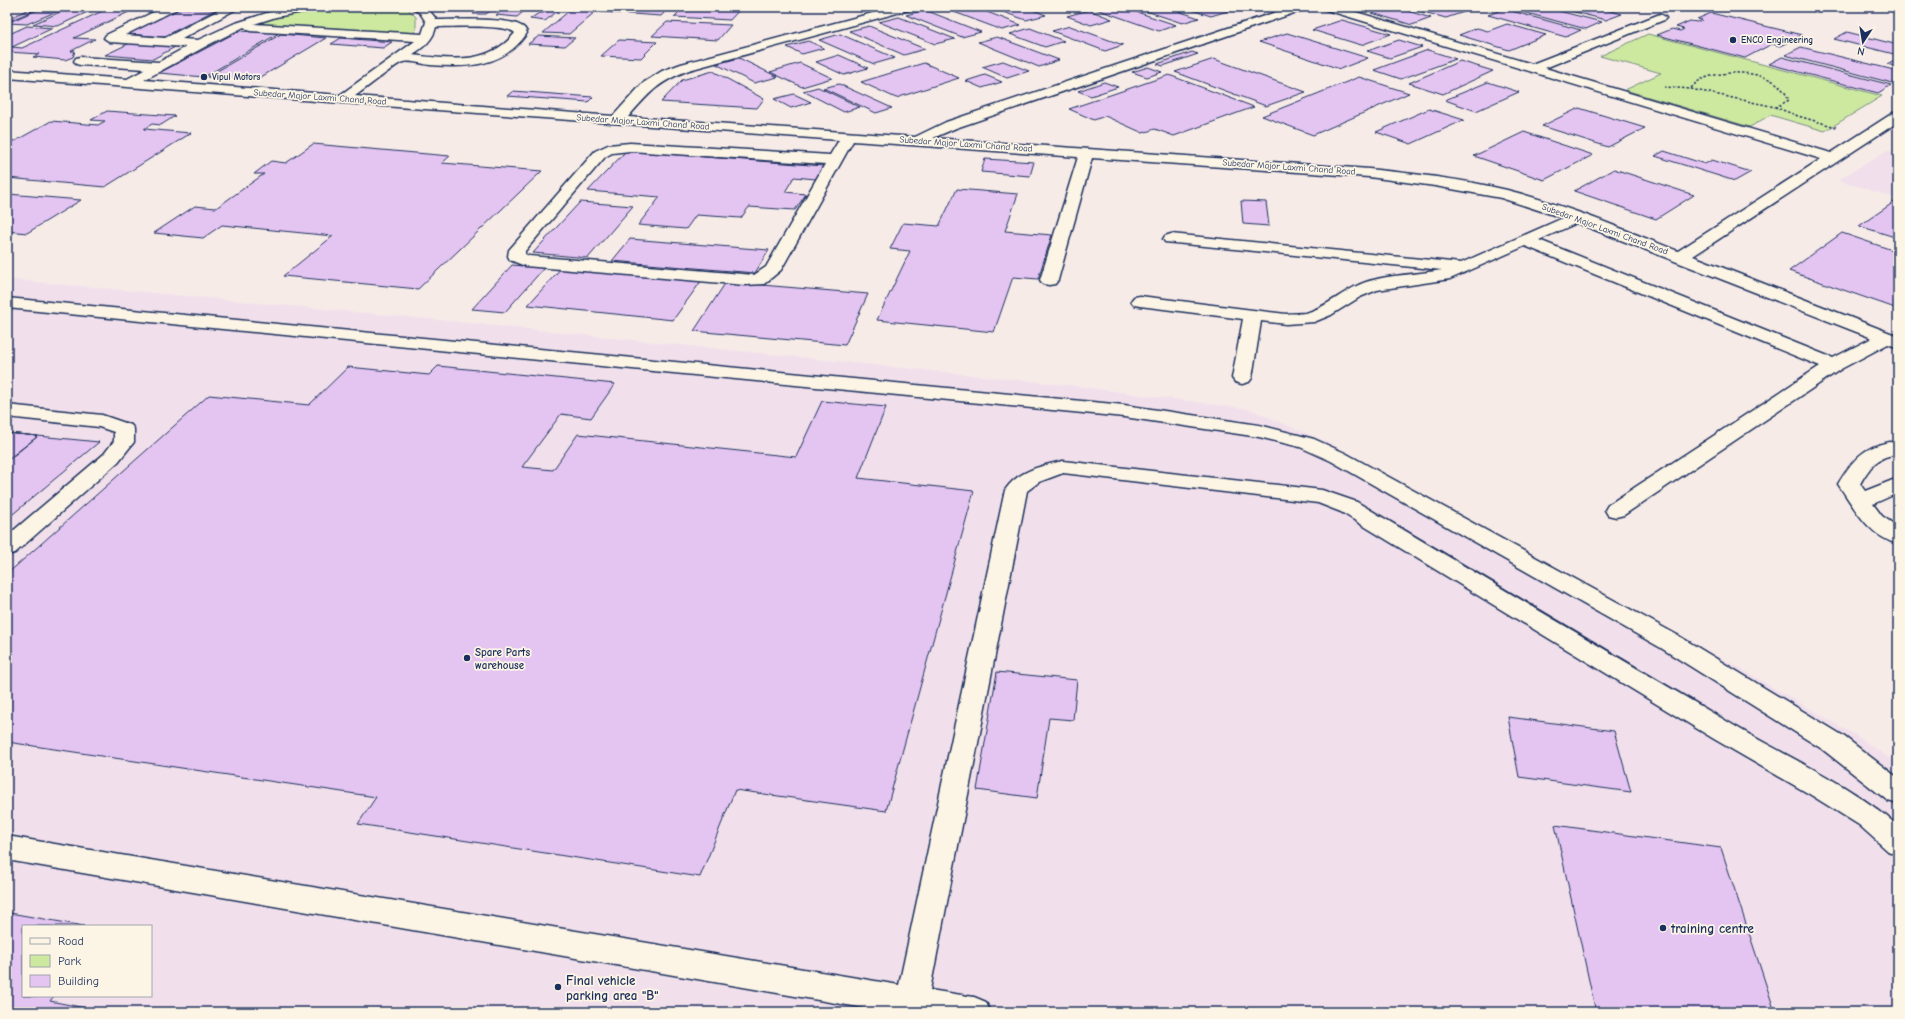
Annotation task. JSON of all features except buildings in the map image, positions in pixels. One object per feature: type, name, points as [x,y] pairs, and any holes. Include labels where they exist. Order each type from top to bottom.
[{"type":"street","points":[[173,7],[110,38],[202,44]]},
{"type":"street","points":[[167,42],[234,7]]},
{"type":"street","points":[[130,83],[238,26],[287,11],[316,7]]},
{"type":"street","points":[[343,99],[400,58],[429,33],[432,22],[424,11],[416,7]]},
{"type":"street","points":[[617,120],[648,86],[667,74],[685,67],[908,7]]},
{"type":"street","points":[[918,141],[951,125],[1302,7]]},
{"type":"street","points":[[1327,7],[1833,158]]},
{"type":"street","points":[[1534,68],[1660,18]]},
{"type":"street","points":[[400,58],[472,61],[494,57],[511,47],[521,33],[517,28],[507,26],[431,24]]},
{"type":"street","points":[[238,26],[425,38]]},
{"type":"street","points":[[80,61],[162,66]]},
{"type":"street","name":"Subedar Major Laxmi Chand Road","points":[[7,74],[617,120],[1369,172],[1428,180],[1504,194],[1578,217],[1892,340]]},
{"type":"street","points":[[1680,257],[1898,116]]},
{"type":"street","points":[[834,160],[630,147],[608,149],[600,154],[517,250],[516,256],[525,260],[737,280],[758,280],[773,270],[834,160],[849,136]]},
{"type":"street","points":[[1049,280],[1086,153]]},
{"type":"street","points":[[1140,301],[1286,319],[1308,318],[1325,311],[1354,293],[1372,286],[1390,282],[1444,275],[1466,267],[1578,217]]},
{"type":"street","points":[[1171,239],[1466,267]]},
{"type":"street","points":[[1524,240],[1834,365]]},
{"type":"street","points":[[7,303],[1124,411],[1259,431],[1307,443],[1338,457],[1426,505],[1670,642],[1832,742],[1898,793]]},
{"type":"street","points":[[1242,378],[1253,314]]},
{"type":"street","points":[[1616,510],[1834,365],[1892,340]]},
{"type":"street","points":[[7,411],[102,421],[124,429],[124,442],[111,458],[7,548]]},
{"type":"street","points":[[1898,449],[1885,448],[1876,450],[1854,475],[1849,484],[1874,521],[1898,537]]},
{"type":"street","points":[[912,1002],[984,639],[1016,490],[1022,481],[1036,473],[1063,467],[1322,497],[1349,506],[1723,732],[1822,787],[1869,817],[1898,843]]},
{"type":"street","points":[[1860,502],[1870,496],[1888,491],[1898,484]]},
{"type":"street","points":[[7,848],[974,1012]]},
{"type":"path","points":[[1691,89],[1700,80],[1716,75],[1740,74],[1758,76],[1776,83],[1789,100],[1781,106],[1774,107]]},
{"type":"path","points":[[1623,95],[1645,87],[1691,89],[1774,107],[1836,127]]},
{"type":"shaded area","points":[[1887,150],[1898,153],[1898,199],[1838,180]]},
{"type":"shaded area","points":[[7,279],[430,319],[1068,385],[1249,409],[1327,442],[1593,592],[1740,668],[1857,736],[1898,764],[1898,1012],[7,1012]]},
{"type":"green space","points":[[335,7],[406,7],[416,17],[416,30],[412,34],[250,25],[276,16]]},
{"type":"green space","points":[[1648,34],[1882,96],[1825,131],[1770,115],[1750,127],[1625,90],[1661,73],[1600,56]]},
{"type":"place","name":"ENCO Engineering","points":[[1733,40]]},
{"type":"place","name":"Vipul Motors","points":[[204,77]]},
{"type":"place","name":"Spare Parts warehouse","points":[[467,658]]},
{"type":"place","name":"training centre","points":[[1663,928]]},
{"type":"place","name":"Final vehicle parking area \"B\"","points":[[558,987]]}]
